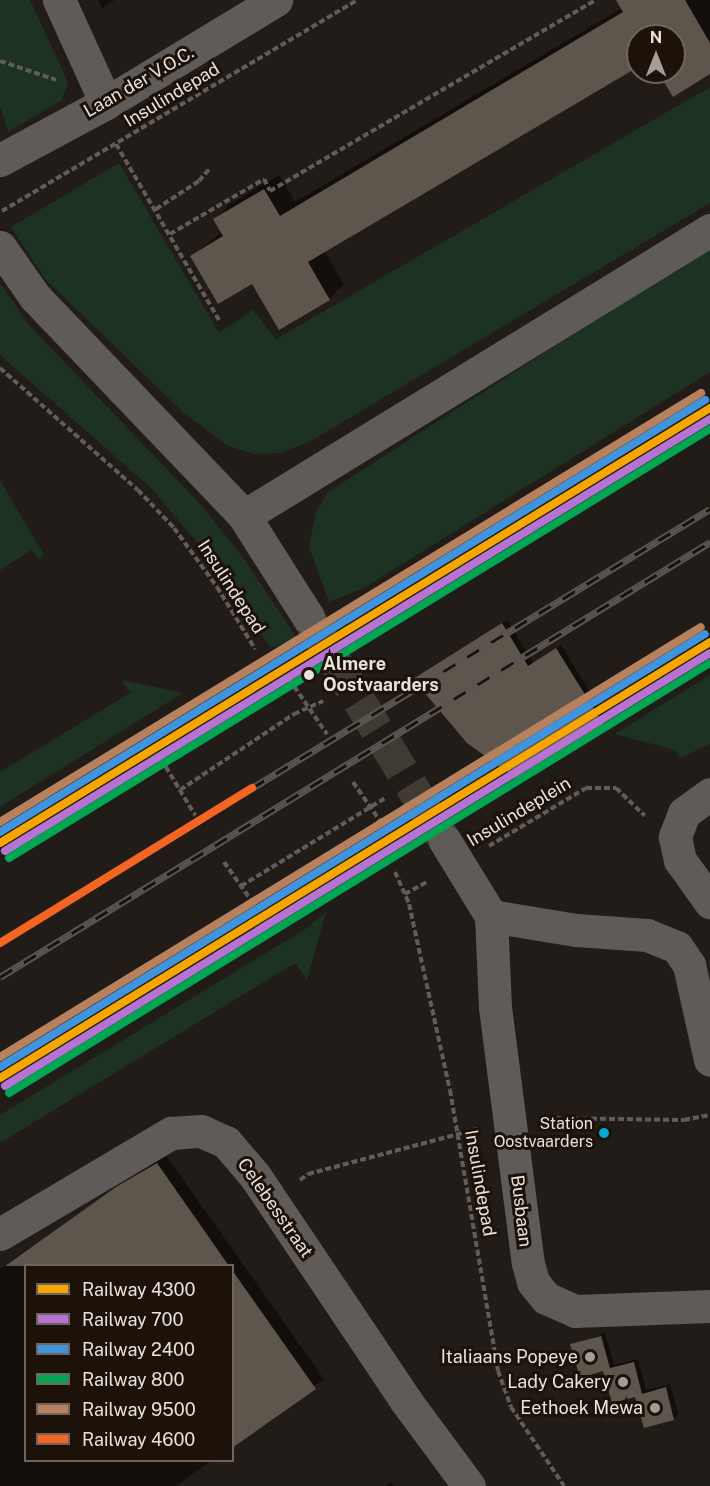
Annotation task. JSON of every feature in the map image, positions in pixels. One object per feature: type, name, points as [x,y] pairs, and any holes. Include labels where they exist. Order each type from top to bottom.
[{"type":"street","points":[[59,0],[106,103]]},
{"type":"street","name":"Laan der V.O.C.","points":[[0,160],[106,103],[276,0]]},
{"type":"street","points":[[244,516],[710,230]]},
{"type":"street","points":[[0,247],[35,297],[244,516],[308,617]]},
{"type":"street","points":[[695,807],[675,837],[680,860],[710,902]]},
{"type":"street","name":"Busbaan","points":[[452,853],[491,916],[495,1007],[528,1263],[533,1282],[546,1298],[574,1311],[710,1306]]},
{"type":"street","points":[[491,916],[576,930],[647,935],[677,947],[689,965],[710,1060]]},
{"type":"street","name":"Celebesstraat","points":[[0,1234],[171,1133],[201,1131],[226,1142],[255,1176],[406,1401],[469,1486]]},
{"type":"path","name":"Insulindepad","points":[[0,212],[357,0]]},
{"type":"path","points":[[170,234],[264,179],[270,191],[595,0]]},
{"type":"path","points":[[116,144],[220,322]]},
{"type":"path","points":[[156,209],[199,181],[210,168]]},
{"type":"path","name":"Insulindepad","points":[[0,368],[130,483],[174,528],[217,587],[255,650]]},
{"type":"path","points":[[289,679],[327,734]]},
{"type":"path","points":[[180,790],[323,700]]},
{"type":"path","points":[[161,759],[195,815]]},
{"type":"path","points":[[353,782],[368,808],[387,831]]},
{"type":"path","name":"Insulindeplein","points":[[405,894],[452,853],[586,788],[616,788],[643,815],[695,807]]},
{"type":"path","points":[[241,886],[386,798]]},
{"type":"path","points":[[224,862],[258,910]]},
{"type":"path","name":"Insulindepad","points":[[395,872],[405,894],[450,1090],[498,1371],[511,1407],[564,1486]]},
{"type":"green space","points":[[0,0],[30,0],[68,82],[62,100],[8,132],[0,107]]},
{"type":"green space","points":[[710,87],[710,203],[311,441],[281,453],[254,454],[228,446],[184,413],[45,279],[11,227],[119,163],[219,333],[253,310],[276,339]]},
{"type":"green space","points":[[710,246],[710,372],[364,588],[329,602],[309,547],[316,512],[328,492]]},
{"type":"green space","points":[[0,283],[29,325],[204,508],[242,556],[297,638],[271,648],[208,555],[152,489],[0,355]]},
{"type":"green space","points":[[0,480],[44,555],[38,559],[32,550],[0,570]]},
{"type":"green space","points":[[710,675],[710,744],[680,758],[675,750],[615,734]]},
{"type":"green space","points":[[122,680],[183,693],[0,807],[0,772],[130,693]]},
{"type":"green space","points":[[326,912],[307,980],[295,963],[0,1143],[0,1115],[307,928]]},
{"type":"building","points":[[616,0],[685,0],[710,43],[710,74],[673,97],[665,84],[686,84],[686,24],[626,24],[626,74],[308,262],[330,300],[279,330],[252,284],[218,304],[190,256],[223,236],[213,219],[264,189],[280,216],[623,12]]},
{"type":"building","points":[[502,623],[528,666],[556,648],[604,725],[517,779],[467,743],[413,679]]},
{"type":"building","points":[[157,1163],[228,1264],[24,1264],[24,1266],[5,1266],[116,1187]]},
{"type":"building","points":[[234,1273],[316,1389],[234,1447]]},
{"type":"building","points":[[601,1336],[610,1368],[634,1362],[642,1394],[666,1387],[674,1420],[644,1428],[635,1397],[612,1403],[603,1371],[580,1378],[570,1344]]},
{"type":"tunnel","points":[[308,617],[445,841]]},
{"type":"railway","points":[[252,788],[710,509]]},
{"type":"railway","points":[[0,977],[710,542]]},
{"type":"rail line","name":"9500","points":[[0,822],[701,393]]},
{"type":"rail line","name":"2400","points":[[0,832],[705,400]]},
{"type":"rail line","name":"4300","points":[[0,843],[710,408]]},
{"type":"rail line","name":"700","points":[[5,851],[710,419]]},
{"type":"rail line","name":"800","points":[[9,858],[710,429]]},
{"type":"rail line","name":"9500","points":[[0,1057],[701,627]]},
{"type":"rail line","name":"2400","points":[[0,1067],[705,634]]},
{"type":"rail line","name":"4300","points":[[0,1078],[710,642]]},
{"type":"rail line","name":"700","points":[[5,1086],[710,653]]},
{"type":"rail line","name":"800","points":[[9,1093],[710,663]]},
{"type":"rail line","name":"4600","points":[[0,943],[252,788]]},
{"type":"place","name":"Almere Oostvaarders","points":[[309,675]]},
{"type":"place","name":"Station Oostvaarders","points":[[604,1133]]},
{"type":"place","name":"Italiaans Popeye","points":[[590,1357]]},
{"type":"place","name":"Lady Cakery","points":[[623,1382]]},
{"type":"place","name":"Eethoek Mewa","points":[[655,1408]]}]
